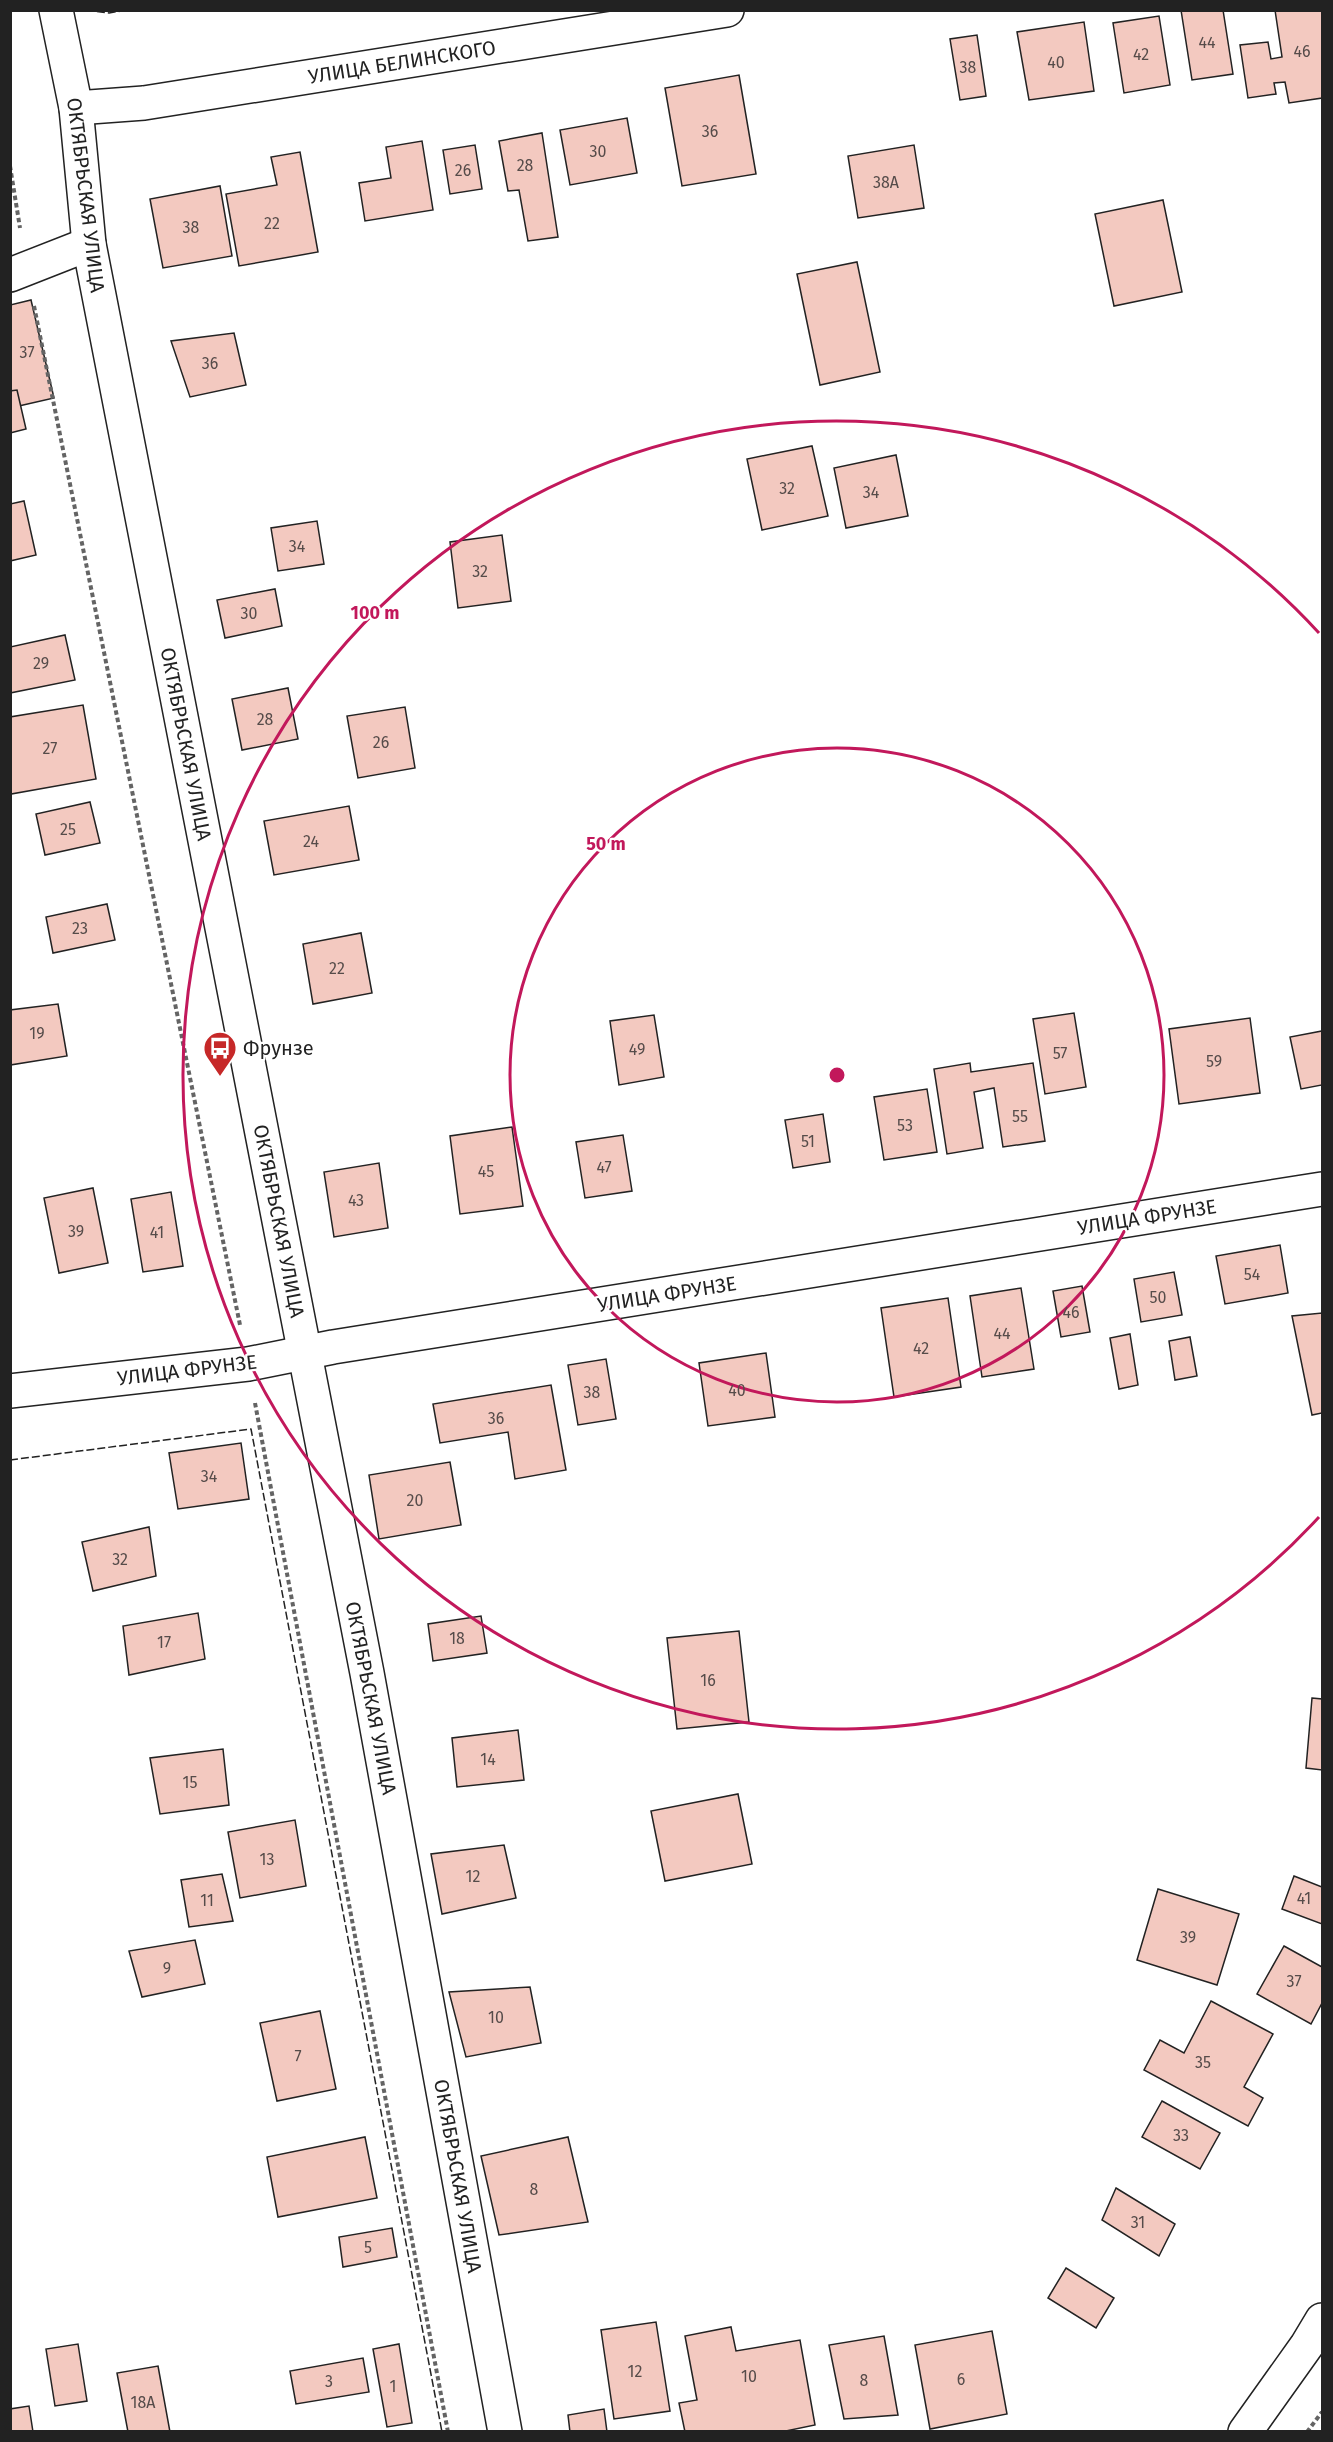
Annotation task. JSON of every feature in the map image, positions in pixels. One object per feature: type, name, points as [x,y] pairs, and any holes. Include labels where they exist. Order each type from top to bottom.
[{"type":"street","name":"ОКТЯБРЬСКАЯ УЛИЦА","points":[[56,10],[76,108],[89,244],[367,1673],[505,2432]]},
{"type":"street","name":"УЛИЦА БЕЛИНСКОГО","points":[[76,108],[144,103],[727,10]]},
{"type":"street","points":[[18,272],[89,244]]},
{"type":"street","name":"УЛИЦА ФРУНЗЕ","points":[[10,1391],[248,1364],[304,1353],[1323,1189]]},
{"type":"street","points":[[1245,2432],[1323,2320]]},
{"type":"path","points":[[10,166],[18,272],[248,1364],[448,2432]]},
{"type":"path","points":[[1307,2432],[1323,2412]]},
{"type":"building","points":[[1181,10],[1223,10],[1233,74],[1192,80]]},
{"type":"building","points":[[1275,10],[1322,10],[1322,98],[1289,103],[1285,82],[1274,83],[1276,94],[1248,98],[1240,45],[1268,42],[1271,59],[1282,57]]},
{"type":"building","points":[[1159,16],[1170,85],[1124,93],[1113,23]]},
{"type":"building","points":[[1084,22],[1094,91],[1029,100],[1017,32]]},
{"type":"building","points":[[977,35],[986,96],[960,100],[950,39]]},
{"type":"building","points":[[739,75],[756,174],[682,186],[665,88]]},
{"type":"building","points":[[627,118],[637,173],[570,185],[560,130]]},
{"type":"building","points":[[542,133],[558,237],[528,241],[519,190],[508,191],[499,141]]},
{"type":"building","points":[[422,141],[433,210],[365,221],[359,183],[391,178],[386,147]]},
{"type":"building","points":[[475,145],[482,189],[450,194],[443,150]]},
{"type":"building","points":[[914,145],[924,208],[858,218],[848,156]]},
{"type":"building","points":[[300,152],[318,252],[239,266],[226,194],[277,185],[271,157]]},
{"type":"building","points":[[220,186],[232,256],[163,268],[150,199]]},
{"type":"building","points":[[1163,200],[1182,292],[1114,306],[1095,214]]},
{"type":"building","points":[[857,262],[880,372],[820,385],[797,274]]},
{"type":"building","points":[[31,300],[54,398],[10,408],[10,305]]},
{"type":"building","points":[[234,333],[246,385],[190,397],[171,341]]},
{"type":"building","points":[[17,390],[26,429],[10,433],[10,391]]},
{"type":"building","points":[[812,446],[828,516],[762,530],[747,459]]},
{"type":"building","points":[[896,455],[908,516],[846,528],[834,468]]},
{"type":"building","points":[[24,501],[36,555],[10,561],[10,504]]},
{"type":"building","points":[[317,521],[324,564],[278,571],[271,528]]},
{"type":"building","points":[[502,535],[511,601],[458,608],[450,542]]},
{"type":"building","points":[[275,589],[282,626],[225,638],[217,600]]},
{"type":"building","points":[[65,635],[75,680],[10,693],[10,647]]},
{"type":"building","points":[[288,688],[298,739],[242,750],[232,699]]},
{"type":"building","points":[[83,705],[96,779],[11,794],[10,717]]},
{"type":"building","points":[[405,707],[415,768],[358,778],[347,716]]},
{"type":"building","points":[[90,802],[100,843],[45,855],[36,814]]},
{"type":"building","points":[[349,806],[359,860],[274,875],[264,821]]},
{"type":"building","points":[[107,904],[115,940],[53,953],[46,917]]},
{"type":"building","points":[[361,933],[372,993],[313,1004],[303,944]]},
{"type":"building","points":[[58,1004],[67,1056],[10,1065],[10,1010]]},
{"type":"building","points":[[1074,1013],[1086,1087],[1045,1094],[1033,1019]]},
{"type":"building","points":[[654,1015],[664,1077],[619,1085],[610,1021]]},
{"type":"building","points":[[1250,1018],[1260,1093],[1179,1104],[1169,1029]]},
{"type":"building","points":[[1322,1031],[1322,1085],[1301,1089],[1290,1037]]},
{"type":"building","points":[[970,1063],[971,1072],[1033,1063],[1045,1141],[1003,1147],[994,1088],[974,1092],[983,1148],[947,1154],[934,1069]]},
{"type":"building","points":[[927,1089],[937,1152],[884,1160],[874,1097]]},
{"type":"building","points":[[823,1114],[830,1162],[793,1168],[785,1120]]},
{"type":"building","points":[[512,1127],[523,1206],[460,1214],[450,1136]]},
{"type":"building","points":[[623,1135],[632,1191],[585,1198],[576,1142]]},
{"type":"building","points":[[379,1163],[388,1228],[334,1237],[324,1172]]},
{"type":"building","points":[[93,1188],[108,1263],[59,1273],[44,1198]]},
{"type":"building","points":[[171,1192],[183,1266],[143,1272],[131,1199]]},
{"type":"building","points":[[1280,1245],[1288,1293],[1225,1304],[1216,1256]]},
{"type":"building","points":[[1174,1272],[1182,1315],[1141,1322],[1134,1279]]},
{"type":"building","points":[[1082,1286],[1090,1332],[1061,1337],[1053,1291]]},
{"type":"building","points":[[1021,1288],[1034,1369],[982,1377],[970,1296]]},
{"type":"building","points":[[948,1298],[961,1387],[894,1397],[881,1308]]},
{"type":"building","points":[[1322,1313],[1322,1413],[1312,1415],[1292,1316]]},
{"type":"building","points":[[1130,1334],[1138,1385],[1119,1389],[1110,1338]]},
{"type":"building","points":[[1190,1337],[1197,1376],[1175,1380],[1169,1341]]},
{"type":"building","points":[[766,1353],[775,1417],[708,1426],[699,1363]]},
{"type":"building","points":[[606,1359],[616,1419],[578,1425],[568,1365]]},
{"type":"building","points":[[551,1385],[566,1470],[515,1479],[508,1432],[440,1443],[433,1404]]},
{"type":"building","points":[[241,1443],[249,1499],[178,1509],[169,1453]]},
{"type":"building","points":[[450,1462],[461,1525],[379,1539],[369,1475]]},
{"type":"building","points":[[149,1527],[156,1576],[93,1591],[82,1542]]},
{"type":"building","points":[[198,1613],[205,1659],[129,1675],[123,1626]]},
{"type":"building","points":[[481,1616],[487,1653],[433,1661],[428,1624]]},
{"type":"building","points":[[739,1631],[749,1722],[677,1729],[667,1638]]},
{"type":"building","points":[[1312,1698],[1322,1699],[1322,1770],[1306,1768]]},
{"type":"building","points":[[518,1730],[524,1780],[457,1787],[452,1738]]},
{"type":"building","points":[[223,1749],[229,1805],[160,1814],[150,1758]]},
{"type":"building","points":[[738,1794],[752,1864],[665,1881],[651,1811]]},
{"type":"building","points":[[295,1820],[306,1886],[240,1898],[228,1832]]},
{"type":"building","points":[[504,1845],[516,1898],[442,1914],[431,1854]]},
{"type":"building","points":[[222,1874],[233,1921],[189,1927],[181,1880]]},
{"type":"building","points":[[1294,1876],[1322,1887],[1322,1924],[1282,1909]]},
{"type":"building","points":[[1158,1889],[1239,1914],[1217,1985],[1137,1960]]},
{"type":"building","points":[[195,1940],[205,1984],[142,1997],[129,1951]]},
{"type":"building","points":[[1284,1946],[1322,1967],[1322,2003],[1311,2024],[1257,1994]]},
{"type":"building","points":[[530,1987],[541,2043],[466,2057],[449,1992]]},
{"type":"building","points":[[1211,2001],[1273,2034],[1244,2087],[1263,2098],[1248,2126],[1144,2070],[1160,2040],[1184,2053]]},
{"type":"building","points":[[320,2011],[336,2089],[277,2101],[260,2023]]},
{"type":"building","points":[[1162,2101],[1220,2133],[1200,2169],[1142,2137]]},
{"type":"building","points":[[365,2137],[377,2198],[278,2217],[267,2157]]},
{"type":"building","points":[[568,2137],[588,2222],[499,2235],[481,2156]]},
{"type":"building","points":[[1116,2188],[1175,2224],[1159,2256],[1102,2220]]},
{"type":"building","points":[[392,2228],[397,2257],[343,2267],[339,2237]]},
{"type":"building","points":[[1066,2268],[1114,2298],[1096,2328],[1048,2298]]},
{"type":"building","points":[[656,2322],[670,2411],[614,2419],[601,2330]]},
{"type":"building","points":[[731,2327],[736,2351],[800,2340],[815,2425],[781,2432],[685,2432],[679,2403],[697,2400],[685,2336]]},
{"type":"building","points":[[992,2331],[1007,2414],[930,2429],[915,2345]]},
{"type":"building","points":[[884,2336],[898,2415],[844,2419],[829,2345]]},
{"type":"building","points":[[78,2344],[87,2401],[55,2406],[46,2349]]},
{"type":"building","points":[[399,2344],[412,2423],[387,2427],[373,2349]]},
{"type":"building","points":[[363,2358],[369,2392],[296,2404],[290,2371]]},
{"type":"building","points":[[158,2366],[170,2432],[128,2432],[117,2373]]},
{"type":"building","points":[[29,2406],[33,2432],[10,2432],[10,2409]]},
{"type":"building","points":[[604,2409],[607,2432],[570,2432],[568,2415]]},
{"type":"fence","points":[[86,10],[109,13],[127,10]]},
{"type":"fence","points":[[10,1460],[251,1429],[442,2432]]},
{"type":"place","name":"Фрунзе","points":[[220,1077]]}]
